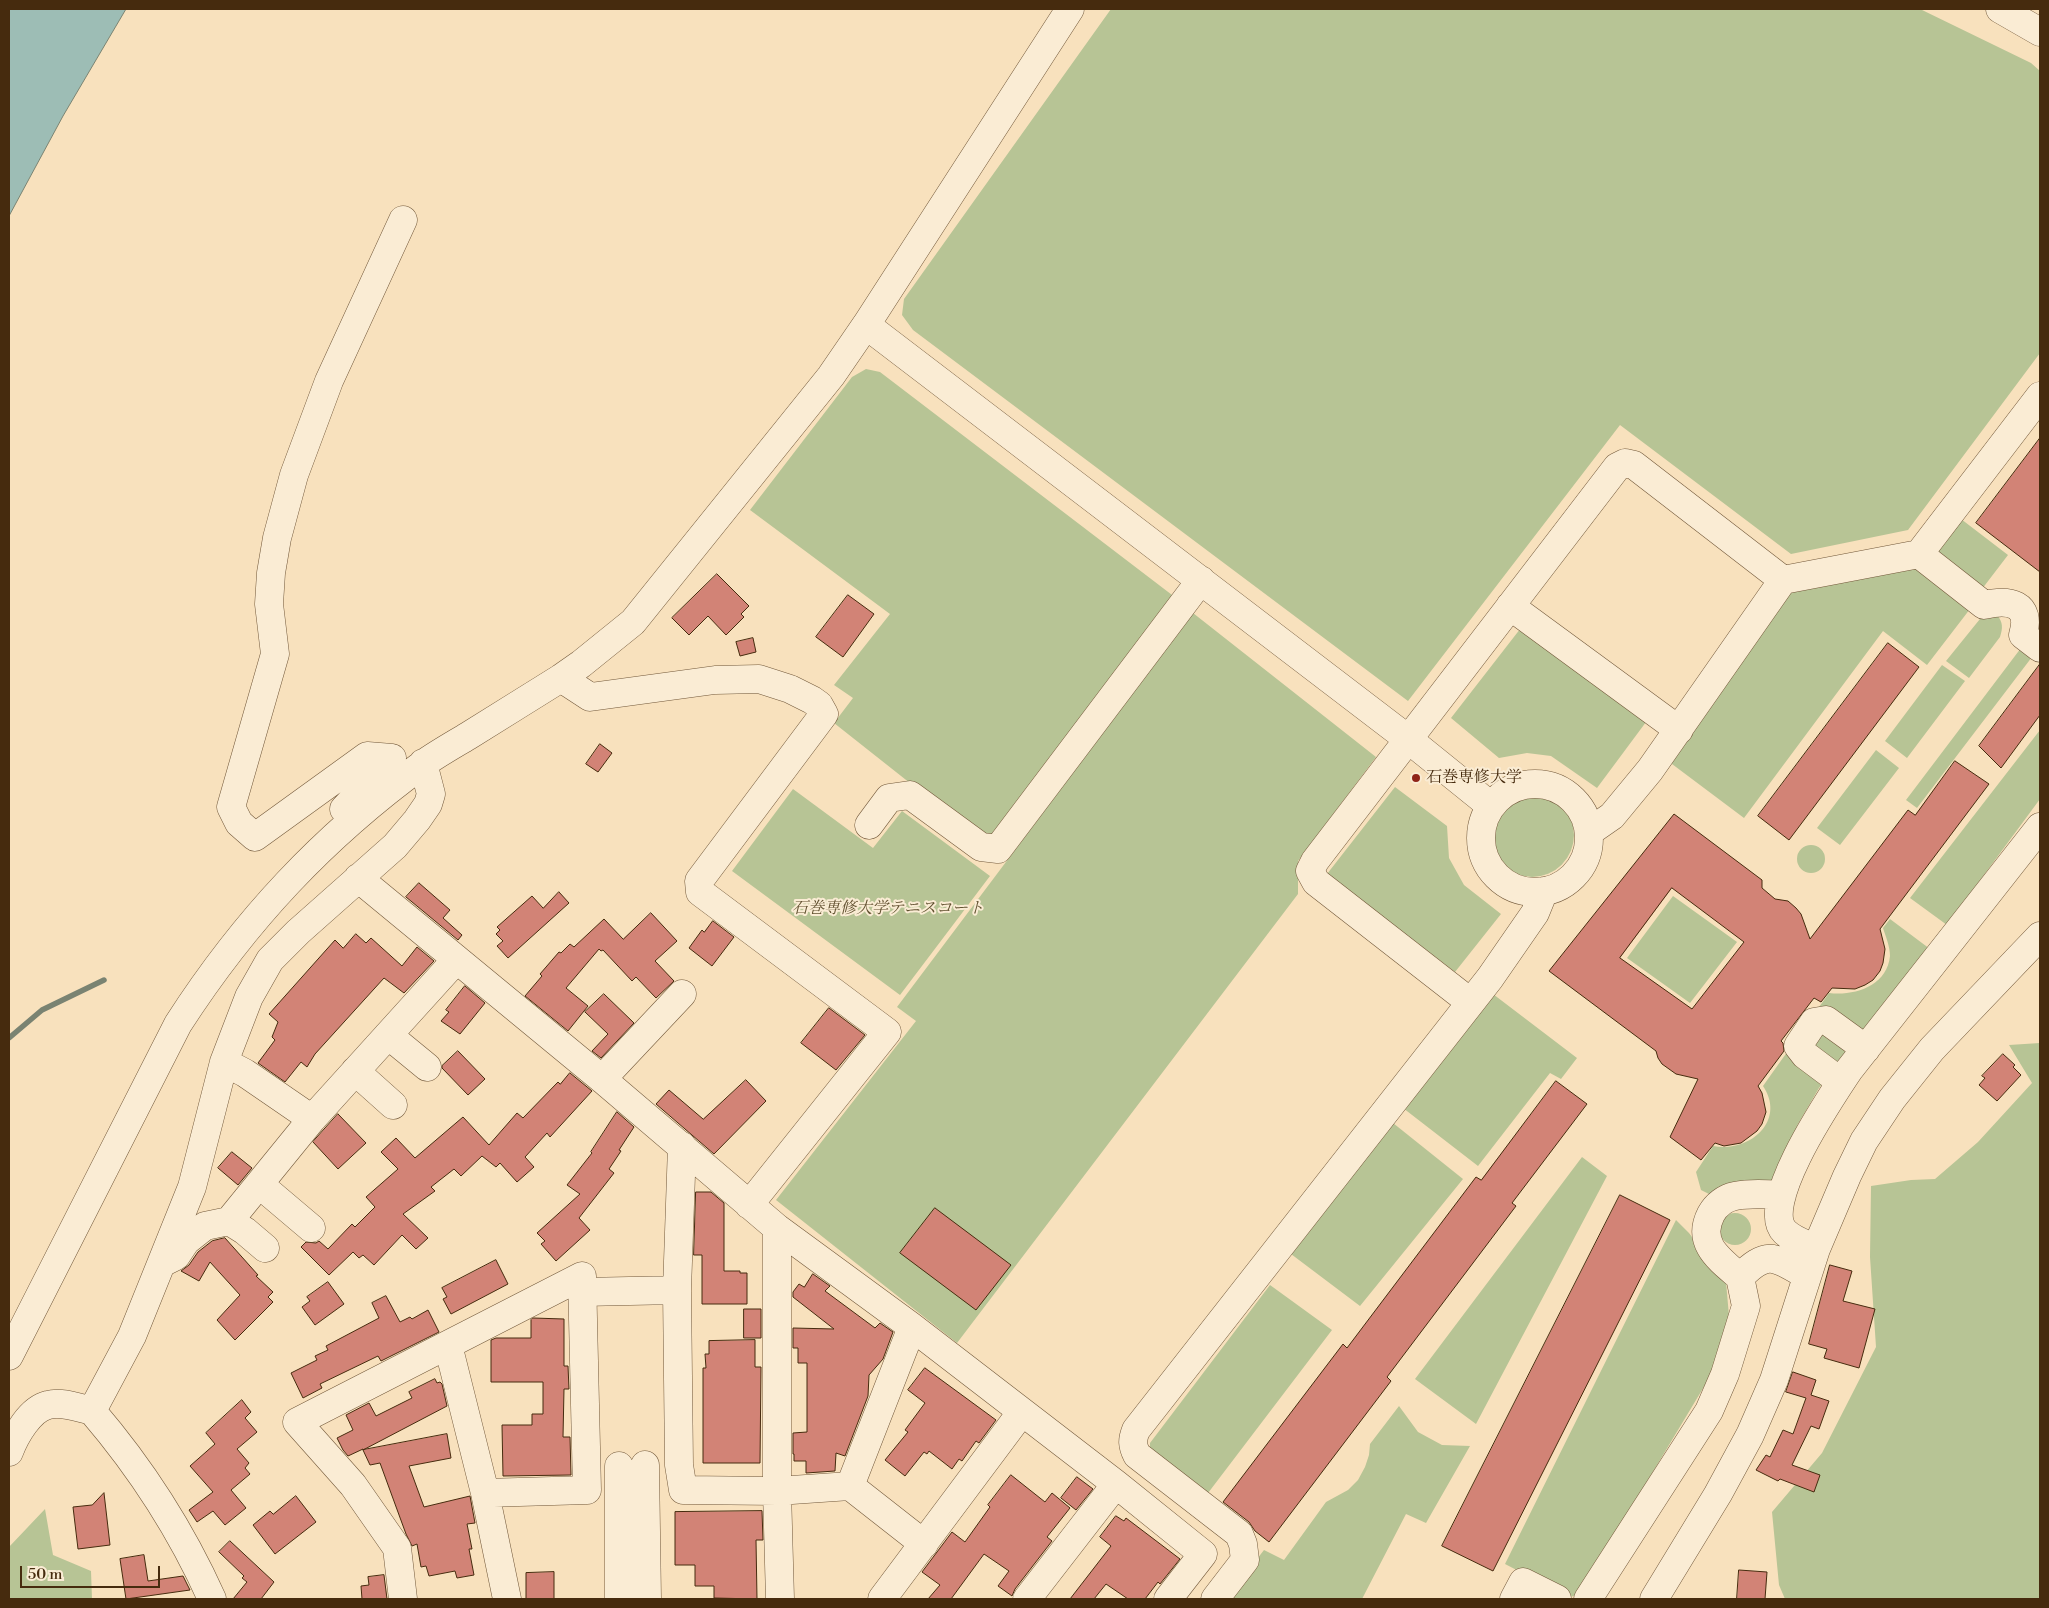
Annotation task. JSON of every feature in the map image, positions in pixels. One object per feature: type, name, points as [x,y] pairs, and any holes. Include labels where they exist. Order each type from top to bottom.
[{"type":"street","points":[[9,1356],[178,1024],[202,987],[257,916],[332,837],[424,763],[561,678],[633,622],[831,376],[1070,9]]},
{"type":"street","points":[[2000,9],[2040,32]]},
{"type":"street","points":[[332,837],[337,817],[392,758],[367,756],[255,837],[239,823],[231,807],[275,654],[269,604],[271,573],[277,538],[294,475],[329,382],[403,220]]},
{"type":"street","points":[[866,325],[1408,739],[1491,806]]},
{"type":"street","points":[[1589,832],[1612,816],[1650,770],[1783,580],[1919,554],[2040,396]]},
{"type":"street","points":[[1470,1002],[1316,882],[1310,872],[1315,860],[1617,467],[1625,462],[1634,465],[1783,580]]},
{"type":"street","points":[[1919,554],[1984,605],[1999,602],[2012,604],[2023,612],[2027,621],[2023,635],[2040,648]]},
{"type":"street","points":[[869,825],[889,798],[910,796],[981,847],[998,849],[1201,580]]},
{"type":"street","points":[[1510,606],[1679,730]]},
{"type":"street","points":[[561,678],[590,697],[714,680],[759,679],[790,689],[812,700],[819,705],[824,714],[699,881],[700,892],[887,1032],[750,1206]]},
{"type":"street","points":[[92,1411],[132,1336],[192,1186],[224,1062],[249,997],[270,960],[298,932],[395,846],[428,804],[430,794],[424,763]]},
{"type":"street","points":[[1547,784],[1565,792],[1579,805],[1586,819],[1589,832],[1587,855],[1577,872],[1560,886],[1544,891],[1523,891],[1510,886],[1498,878],[1488,865],[1482,848],[1481,832],[1484,818],[1491,806],[1502,795],[1515,787],[1547,784]]},
{"type":"street","points":[[1816,1249],[1784,1232],[1777,1215],[1782,1195],[1806,1138],[1841,1082],[2040,826]]},
{"type":"street","points":[[358,878],[602,1079],[777,1228],[912,1327],[1116,1484],[1202,1554],[1168,1599]]},
{"type":"street","points":[[1215,1599],[1245,1560],[1243,1544],[1239,1534],[1137,1455],[1132,1447],[1132,1439],[1136,1430],[1490,978],[1535,913],[1544,891]]},
{"type":"street","points":[[1654,1599],[1718,1494],[1750,1435],[1774,1380],[1806,1275],[1816,1249],[1864,1140],[1892,1099],[1932,1049],[2040,936]]},
{"type":"street","points":[[161,1262],[176,1256],[186,1241],[205,1226],[229,1220],[312,1119],[456,960]]},
{"type":"street","points":[[602,1079],[682,994]]},
{"type":"street","points":[[1841,1082],[1805,1055],[1798,1046],[1814,1022],[1826,1020],[1866,1049]]},
{"type":"street","points":[[388,1035],[427,1067]]},
{"type":"street","points":[[224,1062],[245,1073],[312,1119]]},
{"type":"street","points":[[355,1071],[393,1106]]},
{"type":"street","points":[[682,1146],[676,1290],[678,1465],[683,1490],[777,1491],[850,1486],[924,1544]]},
{"type":"street","points":[[259,1184],[310,1228]]},
{"type":"street","points":[[1588,1599],[1709,1411],[1726,1374],[1746,1306],[1740,1277],[1722,1262],[1707,1243],[1705,1226],[1715,1206],[1733,1196],[1754,1194],[1782,1195]]},
{"type":"street","points":[[229,1220],[245,1230],[265,1248]]},
{"type":"street","points":[[777,1228],[777,1491],[780,1599]]},
{"type":"street","points":[[1740,1277],[1752,1265],[1766,1258],[1780,1259],[1806,1275]]},
{"type":"street","points":[[403,1599],[396,1548],[353,1486],[297,1422],[582,1276],[587,1490],[484,1493]]},
{"type":"street","points":[[582,1292],[676,1290]]},
{"type":"street","points":[[850,1486],[912,1327]]},
{"type":"street","points":[[448,1346],[484,1493],[507,1599]]},
{"type":"street","points":[[9,1452],[21,1426],[48,1404],[67,1405],[92,1411],[113,1436],[171,1520],[197,1565],[212,1599]]},
{"type":"street","points":[[882,1599],[1021,1412]]},
{"type":"street","points":[[586,1466],[678,1465]]},
{"type":"street","points":[[619,1599],[632,1466]]},
{"type":"street","points":[[632,1466],[647,1599]]},
{"type":"street","points":[[1027,1599],[1116,1484]]},
{"type":"street","points":[[1514,1599],[1523,1582],[1558,1599]]},
{"type":"green space","points":[[1111,9],[1920,9],[2031,63],[2040,71],[2040,353],[1908,530],[1791,554],[1620,425],[1408,701],[913,330],[902,315],[904,299]]},
{"type":"green space","points":[[866,369],[880,372],[1176,598],[1000,835],[982,840],[834,723],[853,698],[834,685],[890,614],[750,510],[852,377]]},
{"type":"green space","points":[[1961,519],[2008,555],[1982,589],[1935,553]]},
{"type":"green space","points":[[1914,566],[1970,609],[1927,665],[1883,631],[1744,818],[1668,761],[1793,589]]},
{"type":"green space","points":[[1193,613],[1376,757],[1298,861],[1298,894],[957,1343],[776,1200],[916,1021],[897,1007]]},
{"type":"green space","points":[[1984,614],[1997,615],[2001,623],[2001,634],[1969,678],[1946,661]]},
{"type":"green space","points":[[1524,624],[1649,718],[1597,788],[1551,756],[1527,753],[1499,758],[1451,718]]},
{"type":"green space","points":[[2021,648],[2032,657],[1917,808],[1906,800]]},
{"type":"green space","points":[[1942,665],[1965,681],[1907,758],[1885,741]]},
{"type":"green space","points":[[2040,730],[2040,799],[1947,925],[1910,898]]},
{"type":"green space","points":[[1876,750],[1899,768],[1840,845],[1817,828]]},
{"type":"green space","points":[[1395,787],[1447,826],[1449,858],[1464,885],[1501,914],[1455,972],[1327,874]]},
{"type":"green space","name":"石巻専修大学テニスコート","points":[[793,789],[873,848],[902,811],[990,876],[900,995],[732,871]]},
{"type":"green space","points":[[1532,793],[1555,800],[1567,812],[1574,835],[1567,858],[1555,870],[1532,877],[1509,870],[1497,858],[1490,835],[1497,812],[1509,800]]},
{"type":"green space","points":[[1811,845],[1821,849],[1825,859],[1821,869],[1811,873],[1801,869],[1797,859],[1801,849]]},
{"type":"green space","points":[[1673,896],[1737,942],[1690,1003],[1627,958]]},
{"type":"green space","points":[[1890,919],[1930,949],[1819,1088],[1798,1124],[1772,1186],[1715,1197],[1701,1190],[1696,1172],[1713,1146],[1739,1145],[1751,1140],[1767,1123],[1770,1112],[1769,1099],[1763,1086],[1829,993],[1839,994],[1859,991],[1876,982],[1883,975],[1888,966],[1890,956],[1883,928]]},
{"type":"green space","points":[[1489,991],[1577,1058],[1561,1079],[1550,1073],[1478,1166],[1403,1108]]},
{"type":"green space","points":[[2040,1043],[2040,1599],[1785,1599],[1779,1585],[1772,1512],[1822,1453],[1876,1347],[1870,1257],[1871,1186],[1911,1180],[1935,1179],[1978,1142],[2032,1083],[2009,1045]]},
{"type":"green space","points":[[1393,1123],[1463,1179],[1360,1306],[1291,1254]]},
{"type":"green space","points":[[1582,1157],[1607,1176],[1476,1424],[1415,1379]]},
{"type":"green space","points":[[1735,1213],[1747,1217],[1751,1229],[1747,1241],[1735,1245],[1723,1241],[1719,1229],[1723,1217]]},
{"type":"green space","points":[[1676,1220],[1689,1233],[1726,1282],[1729,1316],[1717,1365],[1579,1595],[1569,1597],[1505,1564]]},
{"type":"green space","points":[[1270,1285],[1332,1330],[1205,1497],[1150,1457],[1150,1443]]},
{"type":"green space","points":[[1399,1406],[1418,1432],[1442,1445],[1470,1446],[1426,1523],[1406,1514],[1362,1599],[1226,1599],[1264,1550],[1284,1560],[1326,1502],[1348,1490],[1358,1480],[1369,1455],[1370,1444]]},
{"type":"green space","points":[[45,1509],[53,1555],[91,1571],[92,1599],[9,1599],[9,1547]]},
{"type":"water","points":[[9,9],[126,9],[63,116],[9,216]]},
{"type":"building","points":[[2040,438],[2040,572],[1976,523]]},
{"type":"building","points":[[717,574],[749,606],[741,614],[744,617],[726,635],[708,616],[689,635],[672,618]]},
{"type":"building","points":[[848,595],[874,614],[843,657],[816,637]]},
{"type":"building","points":[[753,638],[756,652],[740,656],[736,642]]},
{"type":"building","points":[[1888,643],[1919,667],[1789,840],[1758,816]]},
{"type":"building","points":[[2040,664],[2040,715],[2001,768],[1979,746]]},
{"type":"building","points":[[600,744],[612,753],[598,772],[586,764]]},
{"type":"building","points":[[1955,761],[1989,784],[1880,929],[1885,949],[1880,971],[1873,980],[1865,985],[1855,989],[1832,988],[1821,1002],[1814,998],[1781,1041],[1784,1051],[1758,1086],[1762,1093],[1766,1112],[1762,1124],[1757,1131],[1741,1143],[1724,1146],[1715,1143],[1701,1160],[1670,1137],[1698,1079],[1676,1074],[1662,1064],[1656,1051],[1549,971],[1674,814],[1762,880],[1762,888],[1775,899],[1788,901],[1796,908],[1801,914],[1810,939],[1908,810],[1915,815]],"holes":[[[1672,888],[1744,942],[1692,1009],[1620,958]]]},
{"type":"building","points":[[419,883],[450,910],[443,918],[462,935],[458,940],[406,897]]},
{"type":"building","points":[[559,892],[569,903],[508,958],[497,946],[503,941],[496,934],[500,930],[497,927],[532,896],[543,908]]},
{"type":"building","points":[[651,913],[677,941],[655,961],[674,981],[656,998],[636,977],[632,981],[603,950],[599,949],[566,988],[588,1006],[568,1031],[525,996],[542,976],[540,974],[559,952],[561,953],[570,944],[574,947],[604,919],[623,939]]},
{"type":"building","points":[[713,921],[734,937],[712,966],[689,948],[702,930],[704,932]]},
{"type":"building","points":[[356,934],[366,943],[371,938],[402,966],[417,947],[434,961],[404,993],[384,978],[315,1054],[307,1067],[301,1062],[285,1082],[258,1063],[275,1040],[272,1037],[278,1022],[269,1014],[335,940],[343,948]]},
{"type":"building","points":[[465,986],[485,1003],[460,1034],[441,1021],[449,1012],[446,1010]]},
{"type":"building","points":[[604,994],[634,1023],[601,1058],[592,1051],[608,1034],[585,1012]]},
{"type":"building","points":[[829,1008],[865,1035],[836,1070],[801,1043]]},
{"type":"building","points":[[458,1051],[485,1079],[468,1095],[442,1068]]},
{"type":"building","points":[[2003,1054],[2015,1065],[2013,1067],[2021,1075],[1997,1101],[1979,1085],[1985,1078],[1982,1076]]},
{"type":"building","points":[[570,1073],[592,1091],[550,1137],[547,1133],[525,1157],[534,1167],[517,1182],[500,1163],[496,1167],[482,1156],[461,1176],[454,1169],[431,1187],[435,1191],[403,1214],[428,1238],[416,1249],[402,1235],[374,1265],[363,1255],[359,1258],[353,1252],[329,1275],[301,1247],[306,1242],[316,1243],[319,1241],[328,1249],[352,1224],[355,1227],[375,1207],[366,1197],[398,1169],[381,1152],[396,1138],[415,1158],[463,1117],[489,1145],[517,1113],[523,1118],[558,1082],[560,1084]]},
{"type":"building","points":[[746,1080],[766,1101],[714,1154],[656,1104],[669,1090],[703,1119]]},
{"type":"building","points":[[1556,1081],[1587,1104],[1512,1203],[1516,1206],[1387,1377],[1391,1381],[1269,1542],[1255,1531],[1249,1522],[1223,1502],[1343,1344],[1347,1348],[1476,1177],[1481,1180]]},
{"type":"building","points":[[617,1112],[634,1127],[609,1169],[614,1173],[579,1218],[590,1230],[556,1261],[541,1244],[545,1241],[537,1233],[580,1194],[567,1185],[592,1153]]},
{"type":"building","points":[[338,1114],[366,1143],[338,1169],[313,1142]]},
{"type":"building","points":[[232,1152],[252,1168],[238,1185],[218,1168]]},
{"type":"building","points":[[696,1192],[711,1192],[724,1203],[724,1271],[747,1273],[747,1304],[702,1304],[702,1255],[694,1255]]},
{"type":"building","points":[[1620,1195],[1670,1220],[1493,1571],[1442,1546]]},
{"type":"building","points":[[935,1208],[1011,1265],[976,1310],[900,1253]]},
{"type":"building","points":[[225,1238],[258,1275],[256,1276],[273,1292],[268,1297],[273,1302],[235,1340],[217,1320],[240,1295],[210,1262],[199,1281],[181,1271],[189,1265],[198,1252],[212,1241]]},
{"type":"building","points":[[496,1260],[508,1284],[451,1314],[443,1299],[447,1297],[442,1288]]},
{"type":"building","points":[[1830,1265],[1852,1271],[1843,1301],[1875,1309],[1859,1368],[1824,1358],[1827,1349],[1809,1344]]},
{"type":"building","points":[[813,1274],[830,1286],[825,1291],[875,1328],[880,1323],[893,1332],[883,1359],[869,1375],[868,1396],[845,1456],[836,1453],[835,1471],[806,1473],[806,1461],[794,1461],[793,1454],[793,1433],[807,1432],[807,1363],[798,1363],[798,1348],[793,1348],[793,1328],[834,1329],[793,1297],[793,1292],[799,1284],[804,1287]]},
{"type":"building","points":[[328,1282],[344,1304],[315,1325],[302,1307],[310,1301],[307,1297]]},
{"type":"building","points":[[386,1296],[400,1322],[410,1317],[412,1319],[428,1310],[439,1332],[381,1361],[378,1356],[320,1384],[322,1388],[303,1398],[291,1373],[317,1360],[315,1356],[328,1350],[326,1346],[379,1318],[372,1303]]},
{"type":"building","points":[[744,1309],[761,1309],[761,1338],[744,1338]]},
{"type":"building","points":[[533,1318],[564,1319],[564,1366],[568,1366],[569,1389],[564,1389],[563,1437],[570,1437],[571,1475],[503,1476],[502,1425],[532,1425],[532,1414],[543,1414],[543,1382],[491,1382],[491,1340],[496,1338],[531,1338],[531,1320]]},
{"type":"building","points":[[755,1340],[755,1367],[761,1367],[760,1463],[703,1463],[703,1368],[706,1368],[705,1354],[709,1354],[709,1341]]},
{"type":"building","points":[[925,1368],[996,1420],[979,1443],[976,1441],[962,1461],[959,1459],[952,1469],[929,1451],[927,1454],[924,1452],[905,1476],[885,1460],[908,1432],[905,1430],[925,1403],[908,1390]]},
{"type":"building","points":[[1793,1372],[1816,1380],[1811,1395],[1829,1401],[1819,1429],[1811,1426],[1792,1465],[1820,1475],[1814,1492],[1780,1479],[1778,1481],[1756,1470],[1766,1455],[1770,1457],[1783,1430],[1793,1434],[1806,1398],[1786,1392]]},
{"type":"building","points":[[435,1379],[437,1383],[440,1382],[442,1384],[447,1406],[363,1450],[348,1456],[343,1450],[337,1438],[353,1430],[346,1415],[369,1403],[376,1416],[412,1398],[409,1392]]},
{"type":"building","points":[[242,1400],[251,1412],[245,1418],[257,1432],[237,1449],[249,1463],[245,1468],[250,1474],[231,1490],[246,1508],[225,1525],[213,1511],[197,1522],[189,1510],[213,1492],[190,1466],[215,1444],[206,1433]]},
{"type":"building","points":[[447,1434],[451,1458],[409,1466],[424,1507],[470,1496],[475,1523],[467,1524],[472,1549],[469,1549],[474,1575],[457,1578],[455,1571],[429,1576],[426,1566],[421,1567],[417,1544],[412,1546],[406,1534],[380,1463],[370,1465],[363,1450]]},
{"type":"building","points":[[1011,1475],[1045,1502],[1052,1493],[1070,1508],[1047,1537],[1052,1541],[1015,1589],[1012,1596],[998,1586],[1009,1571],[984,1554],[951,1599],[928,1599],[940,1585],[922,1572],[952,1532],[965,1542],[990,1507],[988,1505]]},
{"type":"building","points":[[1077,1477],[1093,1489],[1076,1510],[1061,1498]]},
{"type":"building","points":[[104,1493],[110,1545],[78,1549],[73,1507],[92,1505]]},
{"type":"building","points":[[296,1496],[316,1522],[275,1554],[253,1525],[270,1511],[273,1514]]},
{"type":"building","points":[[762,1511],[763,1540],[756,1540],[757,1599],[714,1598],[714,1586],[695,1586],[695,1565],[675,1565],[675,1512]]},
{"type":"building","points":[[1116,1516],[1124,1521],[1126,1518],[1180,1559],[1145,1599],[1128,1599],[1106,1584],[1094,1599],[1070,1599],[1111,1546],[1100,1537]]},
{"type":"building","points":[[230,1541],[274,1582],[261,1599],[233,1599],[247,1582],[242,1578],[244,1576],[219,1552]]},
{"type":"building","points":[[144,1555],[148,1581],[183,1576],[190,1590],[126,1599],[120,1559]]},
{"type":"building","points":[[1739,1570],[1767,1572],[1765,1599],[1737,1599]]},
{"type":"building","points":[[554,1572],[554,1599],[526,1599],[526,1573]]},
{"type":"building","points":[[384,1575],[387,1599],[362,1599],[361,1586],[369,1585],[368,1577]]},
{"type":"waterway","points":[[9,1038],[42,1010],[104,980]]},
{"type":"place","name":"石巻専修大学","points":[[1416,778]]}]
